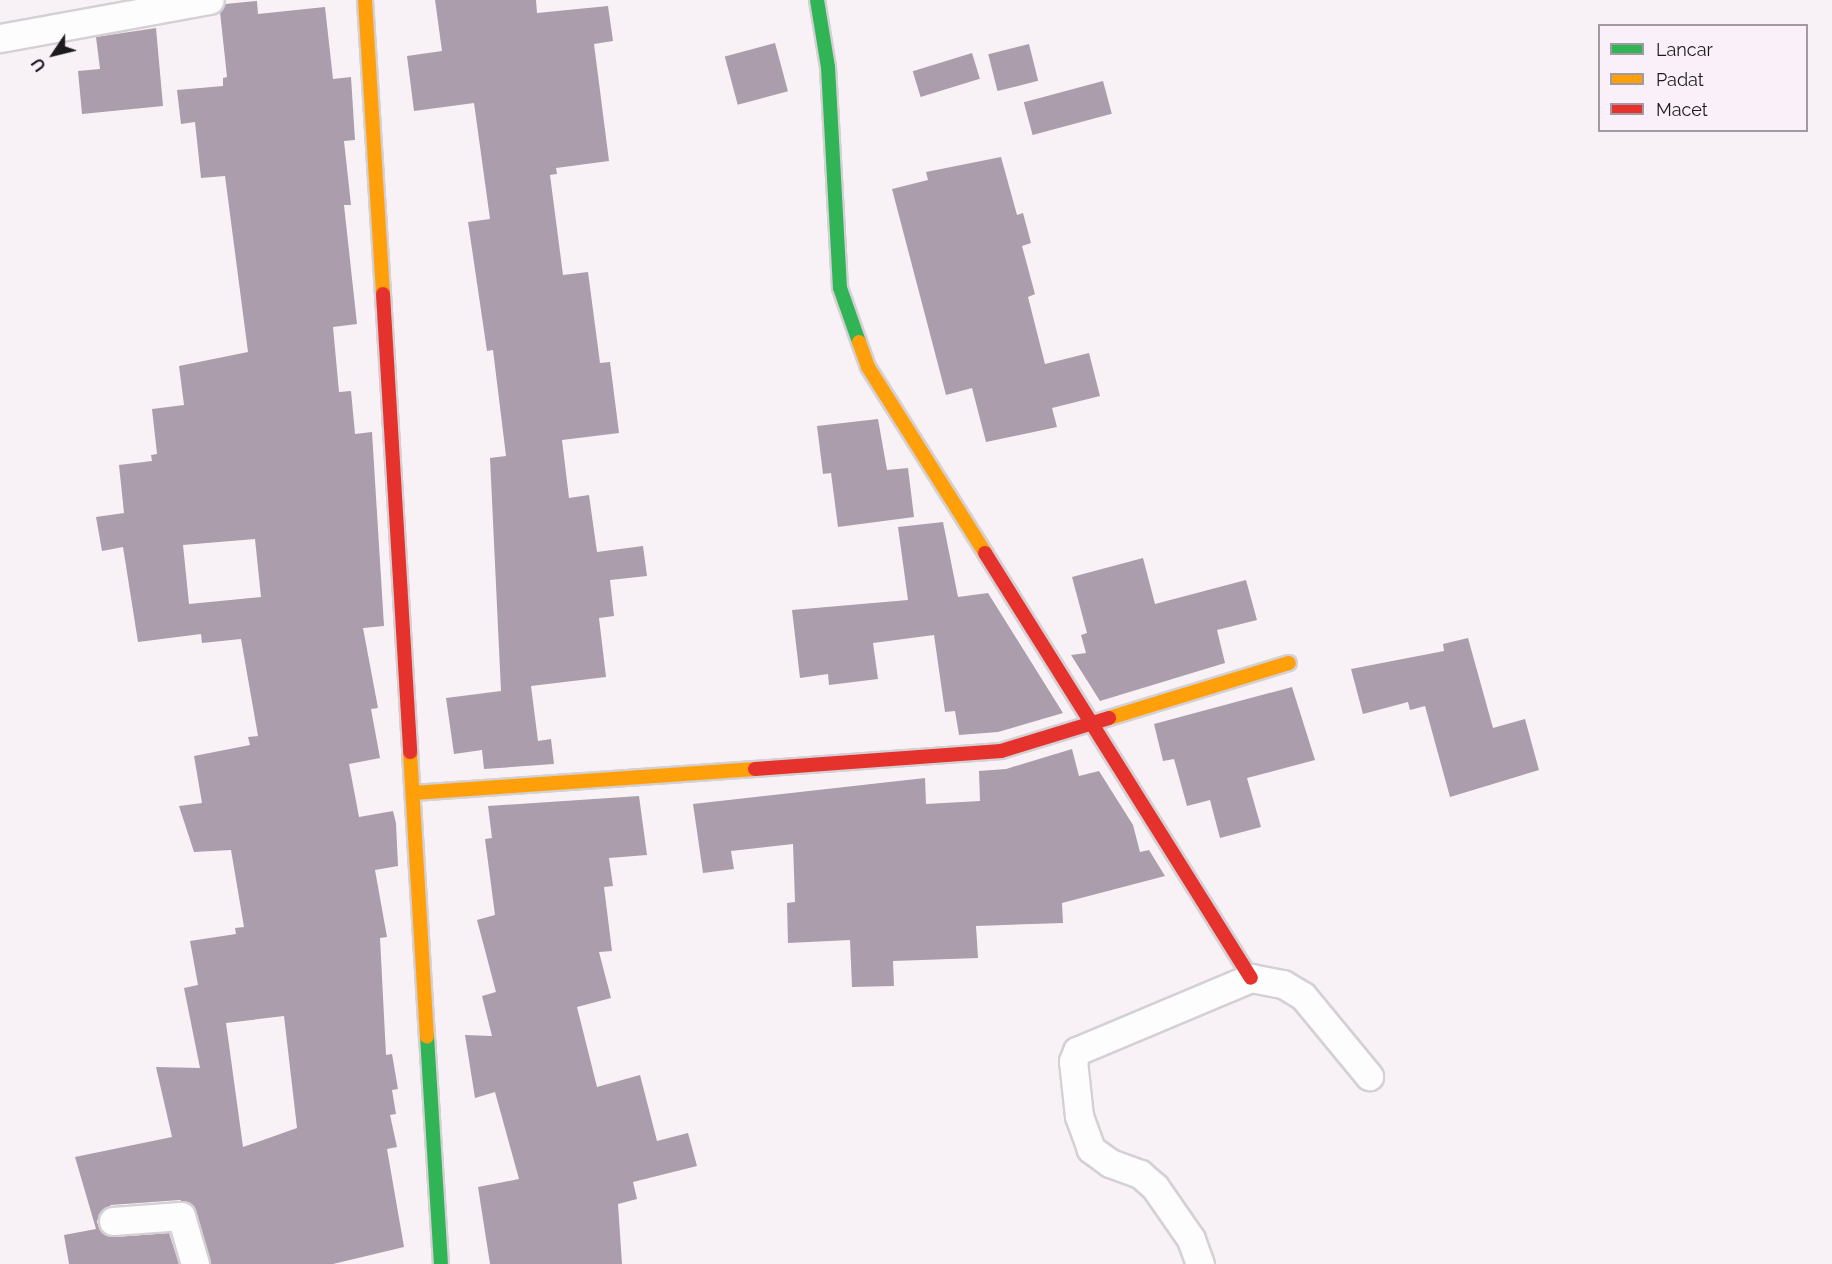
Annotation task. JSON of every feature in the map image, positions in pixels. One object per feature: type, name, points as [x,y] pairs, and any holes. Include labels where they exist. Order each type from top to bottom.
[{"type":"street","points":[[0,38],[210,0]]},
{"type":"street","points":[[365,0],[441,1264]]},
{"type":"street","points":[[817,0],[828,67],[834,243],[840,288],[856,339],[868,367],[1094,723],[1251,978]]},
{"type":"street","points":[[413,793],[925,759],[1001,751],[1289,663]]},
{"type":"street","points":[[1200,1264],[1191,1239],[1155,1187],[1140,1174],[1110,1163],[1091,1149],[1079,1116],[1073,1061],[1090,1042],[1251,978],[1283,984],[1303,996],[1369,1076]]},
{"type":"street","points":[[113,1221],[181,1216],[195,1264]]},
{"type":"building","points":[[435,0],[536,0],[537,13],[608,6],[613,41],[594,44],[609,161],[556,168],[557,174],[550,175],[563,275],[588,272],[600,363],[610,362],[619,433],[562,440],[569,498],[589,495],[597,552],[643,546],[647,576],[610,580],[614,616],[599,618],[606,677],[531,686],[538,741],[551,739],[554,764],[484,769],[482,750],[454,754],[446,698],[501,691],[490,458],[506,456],[493,350],[487,351],[468,222],[490,219],[474,103],[414,111],[407,56],[442,51]]},
{"type":"building","points":[[257,1],[258,14],[325,7],[333,79],[351,77],[355,140],[344,141],[351,205],[344,205],[357,324],[333,327],[339,392],[351,391],[355,434],[372,432],[384,626],[363,628],[378,708],[371,709],[380,758],[349,764],[359,817],[393,811],[396,823],[398,866],[375,870],[387,937],[380,938],[386,1055],[392,1054],[398,1089],[392,1090],[396,1114],[390,1115],[397,1147],[387,1149],[404,1247],[333,1264],[210,1264],[196,1211],[180,1200],[111,1205],[99,1214],[97,1222],[100,1230],[114,1237],[169,1233],[179,1264],[69,1264],[64,1235],[96,1229],[75,1157],[172,1137],[156,1067],[200,1068],[184,988],[198,985],[190,941],[236,934],[235,928],[244,927],[231,850],[194,852],[179,806],[202,803],[194,756],[250,745],[248,737],[258,736],[241,639],[202,643],[201,634],[138,642],[123,547],[102,551],[96,517],[124,513],[119,465],[152,461],[151,455],[157,454],[152,409],[184,405],[179,366],[248,352],[225,176],[201,178],[195,122],[181,124],[177,90],[223,86],[223,78],[227,77],[220,12],[225,4]],"holes":[[[255,539],[261,597],[189,604],[183,545]],[[284,1016],[297,1128],[243,1147],[226,1023]]]},
{"type":"building","points":[[156,28],[163,106],[82,114],[78,71],[100,69],[96,37]]},
{"type":"building","points":[[775,43],[788,91],[738,105],[725,56]]},
{"type":"building","points":[[1029,44],[1038,81],[997,91],[988,54]]},
{"type":"building","points":[[972,53],[980,79],[921,97],[913,71]]},
{"type":"building","points":[[1103,81],[1112,114],[1033,135],[1024,102]]},
{"type":"building","points":[[1001,157],[1017,215],[1023,213],[1031,243],[1022,246],[1035,294],[1028,297],[1045,364],[1089,353],[1100,396],[1052,408],[1057,427],[986,442],[972,388],[946,395],[892,189],[928,180],[926,172]]},
{"type":"building","points":[[878,419],[887,470],[908,468],[914,517],[838,527],[831,473],[823,474],[817,426]]},
{"type":"building","points":[[943,522],[958,597],[988,593],[1063,713],[998,732],[959,735],[955,711],[945,712],[934,635],[873,643],[878,679],[829,685],[828,674],[800,678],[792,610],[908,600],[898,527]]},
{"type":"building","points":[[1143,558],[1155,604],[1246,580],[1257,620],[1217,630],[1225,663],[1100,701],[1071,655],[1086,653],[1081,635],[1087,633],[1072,577]]},
{"type":"building","points":[[1468,638],[1493,728],[1525,719],[1539,770],[1450,797],[1425,706],[1410,710],[1408,702],[1363,714],[1351,669],[1444,651],[1443,644]]},
{"type":"building","points":[[1292,687],[1315,760],[1247,778],[1261,827],[1220,838],[1210,800],[1187,806],[1174,759],[1163,761],[1154,724]]},
{"type":"building","points":[[1072,749],[1079,776],[1099,771],[1133,825],[1140,852],[1149,850],[1165,876],[1062,903],[1063,923],[976,926],[978,958],[893,961],[894,986],[852,987],[850,940],[788,943],[787,903],[795,902],[793,844],[731,851],[734,869],[703,873],[693,804],[925,778],[926,804],[980,801],[979,771],[1006,769]]},
{"type":"building","points":[[639,796],[647,855],[609,858],[613,886],[604,887],[612,951],[599,952],[611,998],[577,1007],[597,1087],[640,1075],[657,1141],[688,1133],[697,1166],[633,1182],[637,1199],[618,1204],[622,1264],[490,1264],[478,1187],[519,1179],[495,1092],[475,1098],[465,1035],[492,1036],[482,996],[496,992],[477,920],[495,915],[485,839],[492,838],[488,806]]},
{"type":"traffic: fast","points":[[817,0],[828,67],[840,288],[859,342]]},
{"type":"traffic: fast","points":[[427,1036],[441,1264]]},
{"type":"traffic: slow","points":[[365,0],[383,294]]},
{"type":"traffic: slow","points":[[859,342],[868,367],[985,553]]},
{"type":"traffic: slow","points":[[1109,718],[1289,663]]},
{"type":"traffic: slow","points":[[410,752],[427,1036]]},
{"type":"traffic: slow","points":[[413,793],[755,769]]},
{"type":"traffic: jam","points":[[383,294],[410,752]]},
{"type":"traffic: jam","points":[[985,553],[1251,978]]},
{"type":"traffic: jam","points":[[755,769],[1001,751],[1109,718]]}]
